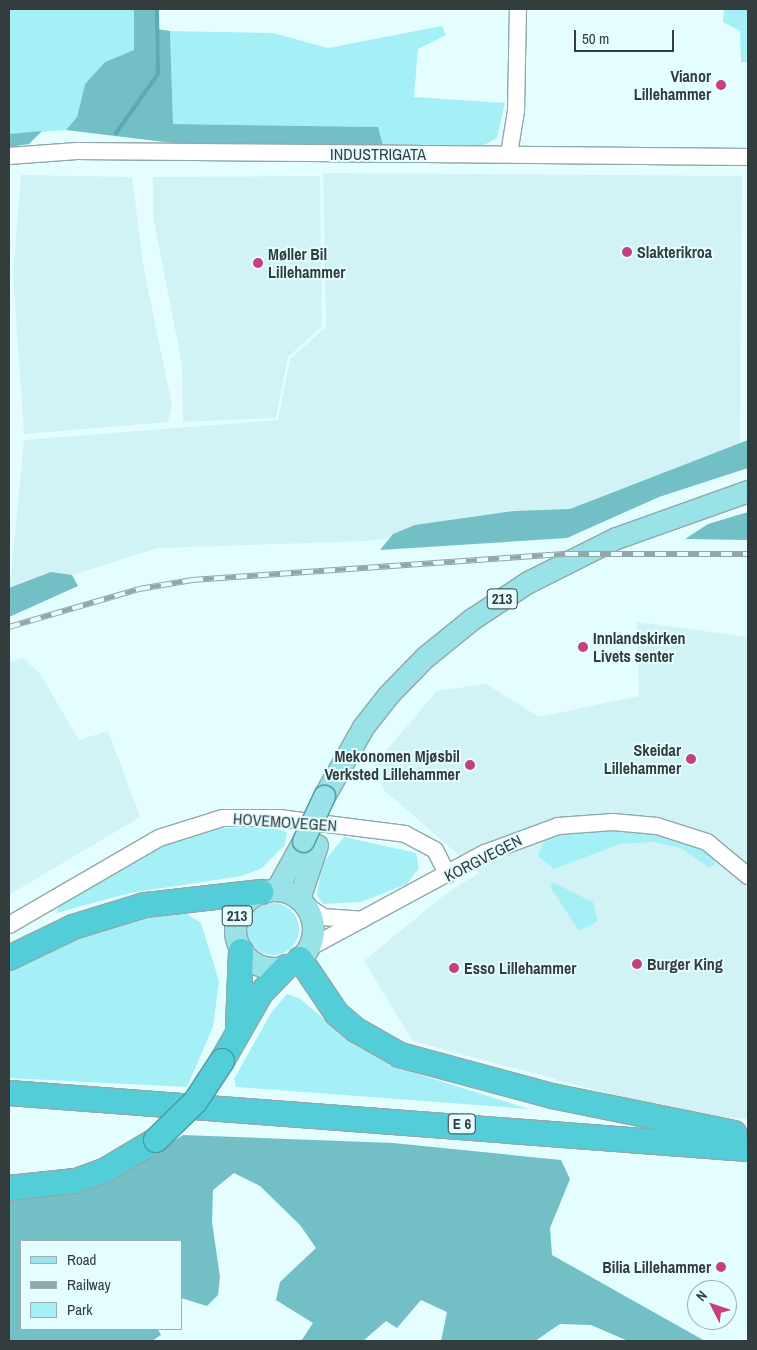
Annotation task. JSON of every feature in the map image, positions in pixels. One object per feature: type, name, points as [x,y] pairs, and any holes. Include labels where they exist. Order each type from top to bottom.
[{"type":"highway","points":[[9,958],[73,927],[137,907],[269,891]]},
{"type":"highway","points":[[238,1031],[241,951]]},
{"type":"highway","points":[[9,1188],[76,1181],[104,1171],[156,1140],[195,1102],[222,1061],[260,993],[298,958],[337,1014],[363,1035],[400,1055],[552,1096],[748,1134]]},
{"type":"highway","name":"E 6","points":[[9,1093],[175,1102],[748,1149]]},
{"type":"highway","points":[[9,1106],[106,1112],[141,1111],[175,1102]]},
{"type":"main road","name":"213","points":[[301,901],[310,843],[358,736],[388,695],[425,657],[472,619],[528,582],[616,538],[748,491]]},
{"type":"main road","name":"213","points":[[331,797],[398,702],[433,666],[478,629],[563,577],[621,549],[748,503]]},
{"type":"main road","name":"213","points":[[298,958],[257,965],[241,951],[235,937],[238,913],[269,891],[310,843]]},
{"type":"main road","points":[[269,891],[301,901],[313,925],[298,958]]},
{"type":"street","points":[[509,154],[516,111],[518,9]]},
{"type":"street","name":"INDUSTRIGATA","points":[[9,156],[77,150],[748,157]]},
{"type":"street","name":"HOVEMOVEGEN","points":[[9,925],[152,841],[223,818],[279,818],[406,834],[435,850],[448,875]]},
{"type":"street","name":"KORGVEGEN","points":[[298,958],[362,920],[521,837],[558,826],[613,822],[657,826],[707,842],[748,876]]},
{"type":"street","points":[[301,901],[323,917],[362,920]]},
{"type":"shaded area","points":[[134,9],[157,9],[157,29],[170,31],[173,124],[378,127],[383,145],[173,143],[66,130],[77,117],[85,84],[105,62],[134,50]]},
{"type":"shaded area","points":[[42,131],[29,144],[9,147],[9,134]]},
{"type":"shaded area","points":[[323,173],[742,176],[740,446],[570,512],[368,541],[158,548],[9,595],[24,440],[278,420],[290,359],[326,327]]},
{"type":"shaded area","points":[[21,175],[132,177],[144,270],[172,405],[168,422],[24,434],[13,274]]},
{"type":"shaded area","points":[[320,176],[322,326],[288,357],[276,418],[183,422],[182,365],[153,216],[153,177]]},
{"type":"shaded area","points":[[748,440],[748,468],[659,497],[567,538],[380,550],[393,534],[415,525],[514,511],[570,509]]},
{"type":"shaded area","points":[[748,512],[748,540],[685,539],[708,524]]},
{"type":"shaded area","points":[[51,572],[72,575],[78,586],[9,617],[9,588]]},
{"type":"shaded area","points":[[637,622],[748,637],[748,1119],[684,1114],[413,1041],[364,961],[444,895],[479,873],[384,790],[375,764],[437,691],[486,684],[539,717],[639,696]]},
{"type":"shaded area","points":[[23,658],[40,674],[79,740],[108,731],[140,817],[9,895],[9,662]]},
{"type":"shaded area","points":[[183,1135],[393,1143],[561,1160],[570,1179],[550,1228],[552,1255],[705,1341],[628,1341],[591,1325],[560,1324],[535,1341],[441,1341],[447,1312],[421,1300],[397,1328],[386,1321],[363,1341],[301,1341],[313,1323],[276,1300],[280,1282],[316,1248],[300,1225],[260,1186],[234,1173],[213,1190],[212,1222],[220,1277],[218,1295],[207,1306],[182,1298],[182,1240],[20,1240],[20,1330],[158,1330],[161,1335],[152,1341],[9,1341],[9,1201],[85,1189],[118,1177]]},
{"type":"green space","points":[[9,9],[134,9],[134,50],[105,62],[85,84],[77,117],[66,130],[9,134]]},
{"type":"green space","points":[[724,9],[748,9],[748,62],[741,62],[740,31],[723,22]]},
{"type":"green space","points":[[442,26],[446,35],[418,49],[414,97],[505,103],[497,138],[482,146],[383,145],[378,127],[173,124],[170,31],[273,33],[328,48]]},
{"type":"green space","points":[[273,827],[287,832],[285,845],[262,868],[242,876],[130,893],[56,913],[60,904],[169,843],[222,828]]},
{"type":"green space","points":[[633,828],[684,839],[714,855],[715,865],[708,867],[681,848],[654,842],[620,844],[554,869],[538,856],[545,838],[573,831]]},
{"type":"green space","points":[[344,837],[416,853],[419,868],[407,884],[361,902],[323,904],[317,895],[322,864]]},
{"type":"green space","points":[[552,882],[593,902],[598,921],[579,931],[551,888]]},
{"type":"green space","points":[[273,903],[283,905],[291,911],[297,919],[299,929],[297,939],[291,947],[283,953],[273,955],[263,953],[255,947],[249,939],[247,929],[249,919],[255,911],[263,905]]},
{"type":"green space","points":[[178,908],[201,923],[219,981],[213,1027],[187,1087],[9,1078],[9,968],[90,931]]},
{"type":"green space","points":[[287,994],[299,998],[356,1046],[418,1074],[529,1109],[236,1087],[234,1079],[271,1013]]},
{"type":"waterway","points":[[116,133],[158,74],[157,9]]},
{"type":"railway","points":[[9,627],[139,589],[192,580],[567,554],[748,554]]},
{"type":"place","name":"Vianor Lillehammer","points":[[721,85]]},
{"type":"place","name":"Slakterikroa","points":[[627,252]]},
{"type":"place","name":"Møller Bil Lillehammer","points":[[258,263]]},
{"type":"place","name":"Innlandskirken Livets senter","points":[[583,647]]},
{"type":"place","name":"Skeidar Lillehammer","points":[[691,759]]},
{"type":"place","name":"Mekonomen Mjøsbil Verksted Lillehammer","points":[[470,765]]},
{"type":"place","name":"Burger King","points":[[637,964]]},
{"type":"place","name":"Esso Lillehammer","points":[[454,968]]},
{"type":"place","name":"Bilia Lillehammer","points":[[721,1267]]}]
